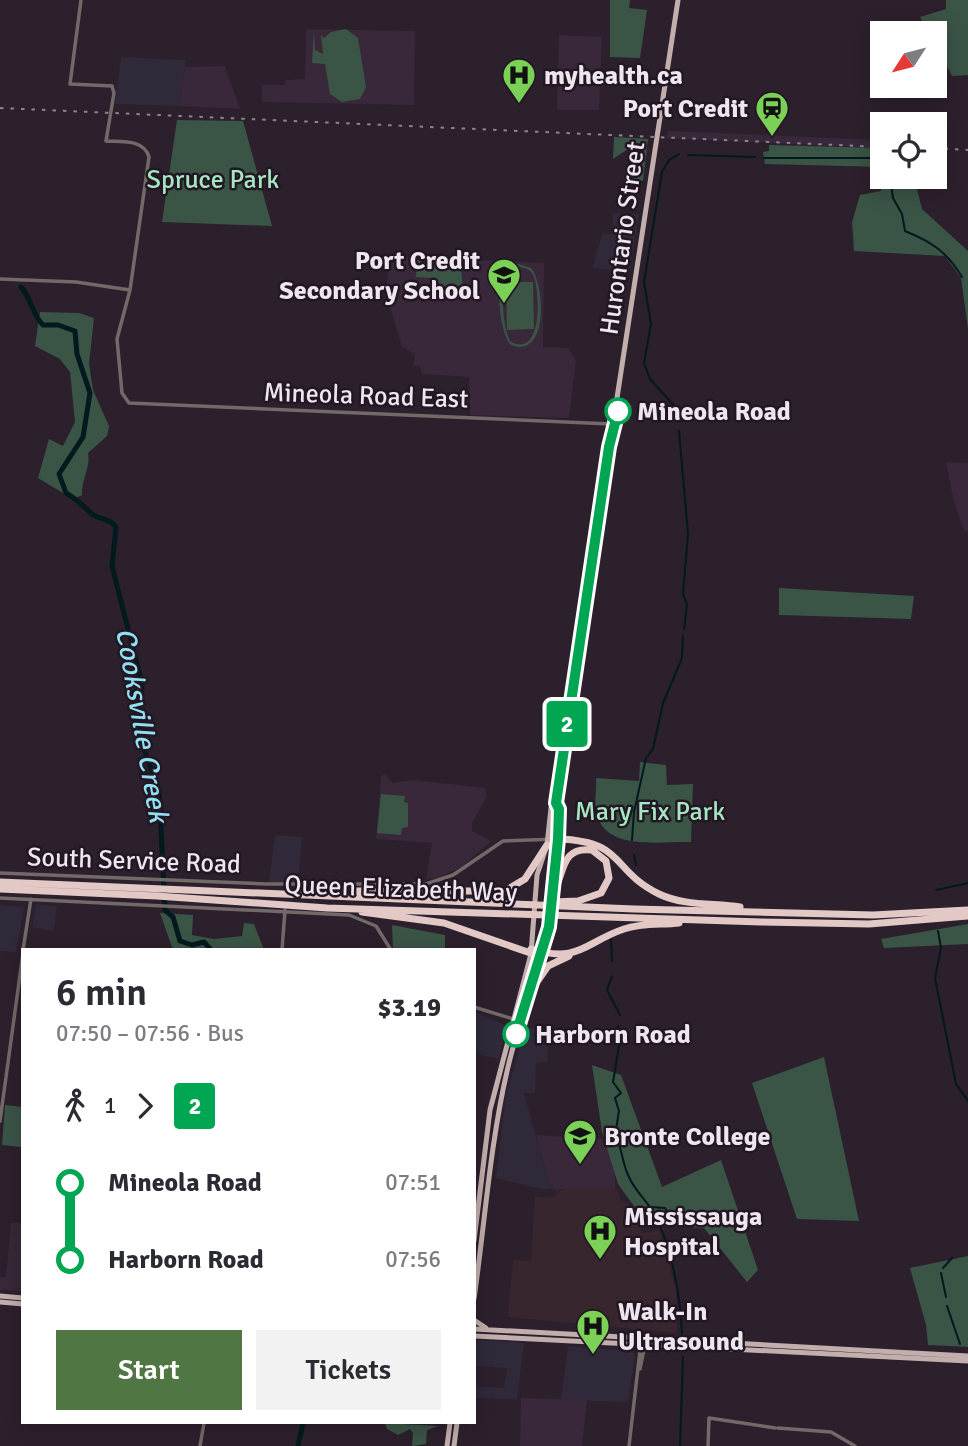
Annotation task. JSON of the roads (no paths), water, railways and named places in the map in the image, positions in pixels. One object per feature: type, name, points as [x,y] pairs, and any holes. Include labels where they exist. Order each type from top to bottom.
[{"type":"highway","points":[[558,839],[588,840],[601,845],[636,879],[661,895],[687,902],[758,912]]},
{"type":"highway","points":[[275,893],[505,891],[525,879],[547,842]]},
{"type":"highway","points":[[554,893],[562,866],[569,856],[586,849],[600,855],[609,870],[604,889],[594,898],[563,907]]},
{"type":"highway","name":"Queen Elizabeth Way","points":[[0,882],[563,907],[873,915],[968,910]]},
{"type":"highway","name":"Queen Elizabeth Way","points":[[0,889],[155,888]]},
{"type":"highway","name":"Queen Elizabeth Way","points":[[170,889],[327,908],[524,914],[563,907],[693,919],[869,924],[968,916]]},
{"type":"highway","points":[[327,908],[444,923],[543,955],[577,952]]},
{"type":"highway","points":[[528,995],[548,966],[622,930],[693,919]]},
{"type":"main road","name":"Hurontario Street","points":[[476,1285],[504,1084],[520,1021],[543,955],[554,893],[559,809],[556,803],[678,0]]},
{"type":"main road","name":"Hurontario Street","points":[[476,1224],[487,1129],[512,1019],[531,952],[535,888],[547,842],[551,808],[556,803]]},
{"type":"main road","points":[[0,1296],[21,1298]]},
{"type":"main road","points":[[0,1302],[21,1304]]},
{"type":"main road","points":[[476,1321],[492,1330]]},
{"type":"main road","points":[[476,1329],[643,1343],[968,1362]]},
{"type":"main road","points":[[476,1336],[968,1356]]},
{"type":"main road","points":[[476,1341],[486,1336]]},
{"type":"main road","points":[[447,1446],[450,1424]]},
{"type":"main road","points":[[454,1446],[457,1424]]},
{"type":"street","points":[[0,279],[76,282],[130,290],[149,157],[145,147],[106,141],[113,88],[70,84],[81,0]]},
{"type":"street","name":"Mineola Road East","points":[[130,290],[117,349],[124,397],[134,405],[613,424]]},
{"type":"street","name":"South Service Road","points":[[170,889],[426,884],[463,869],[499,842],[547,842],[558,839]]},
{"type":"street","name":"South Service Road","points":[[0,873],[155,888]]},
{"type":"street","points":[[0,898],[285,910],[359,917],[381,931],[390,948]]},
{"type":"street","points":[[23,948],[31,899]]},
{"type":"street","points":[[282,948],[285,910]]},
{"type":"street","points":[[0,1121],[21,966]]},
{"type":"street","points":[[476,1007],[520,1021]]},
{"type":"street","points":[[629,1446],[643,1343]]},
{"type":"street","points":[[708,1446],[709,1418],[777,1428],[831,1432],[855,1446]]},
{"type":"street","points":[[200,1446],[204,1424]]},
{"type":"waterway","points":[[679,154],[669,160],[662,172],[644,282],[651,324],[644,363],[650,379],[678,410],[680,421]]},
{"type":"waterway","points":[[688,155],[755,157]]},
{"type":"waterway","points":[[764,158],[870,158]]},
{"type":"waterway","points":[[892,189],[893,198],[902,214],[905,231],[938,249],[962,277]]},
{"type":"waterway","name":"Cooksville Creek","points":[[21,287],[43,325],[58,325],[75,331],[77,354],[90,393],[83,437],[59,474],[66,493],[92,514],[116,527],[112,566],[142,684],[138,733],[159,791],[165,910],[173,917],[180,941],[192,945],[204,942],[209,948]]},
{"type":"waterway","points":[[679,431],[688,534],[683,594],[687,605],[684,629]]},
{"type":"waterway","points":[[632,840],[634,812],[646,758],[653,749],[663,703],[682,658],[683,636]]},
{"type":"waterway","points":[[634,855],[636,865]]},
{"type":"waterway","points":[[936,890],[968,883]]},
{"type":"waterway","points":[[938,931],[941,948],[935,978],[956,1084],[968,1101]]},
{"type":"waterway","points":[[611,939],[612,961]]},
{"type":"waterway","points":[[612,976],[607,990],[620,1015]]},
{"type":"waterway","points":[[618,1026],[620,1040],[613,1082],[621,1093],[615,1098],[619,1111],[615,1136],[631,1181],[651,1209],[664,1237],[677,1287],[682,1335]]},
{"type":"waterway","points":[[650,1207],[665,1208],[669,1214],[669,1222],[674,1221],[679,1225]]},
{"type":"waterway","points":[[943,1268],[952,1258]]},
{"type":"waterway","points":[[941,1273],[946,1297]]},
{"type":"waterway","points":[[947,1306],[960,1344]]},
{"type":"waterway","points":[[680,1446],[683,1357]]},
{"type":"waterway","name":"Cooksville Creek","points":[[298,1446],[303,1424]]},
{"type":"railway","points":[[0,108],[870,146]]},
{"type":"railway","points":[[947,149],[968,150]]},
{"type":"place","name":"myhealth.ca","points":[[519,105]]},
{"type":"place","name":"Port Credit","points":[[772,138]]},
{"type":"place","name":"Port Credit Secondary School","points":[[504,305]]},
{"type":"place","name":"Mineola Road","points":[[618,411]]},
{"type":"place","name":"Harborn Road","points":[[516,1034]]},
{"type":"place","name":"Bronte College","points":[[580,1166]]},
{"type":"place","name":"Mississauga Hospital","points":[[600,1261]]},
{"type":"place","name":"Walk-In Ultrasound","points":[[593,1356]]},
{"type":"park label","name":"Spruce Park","points":[[213,179]]},
{"type":"park label","name":"Mary Fix Park","points":[[650,811]]}]
